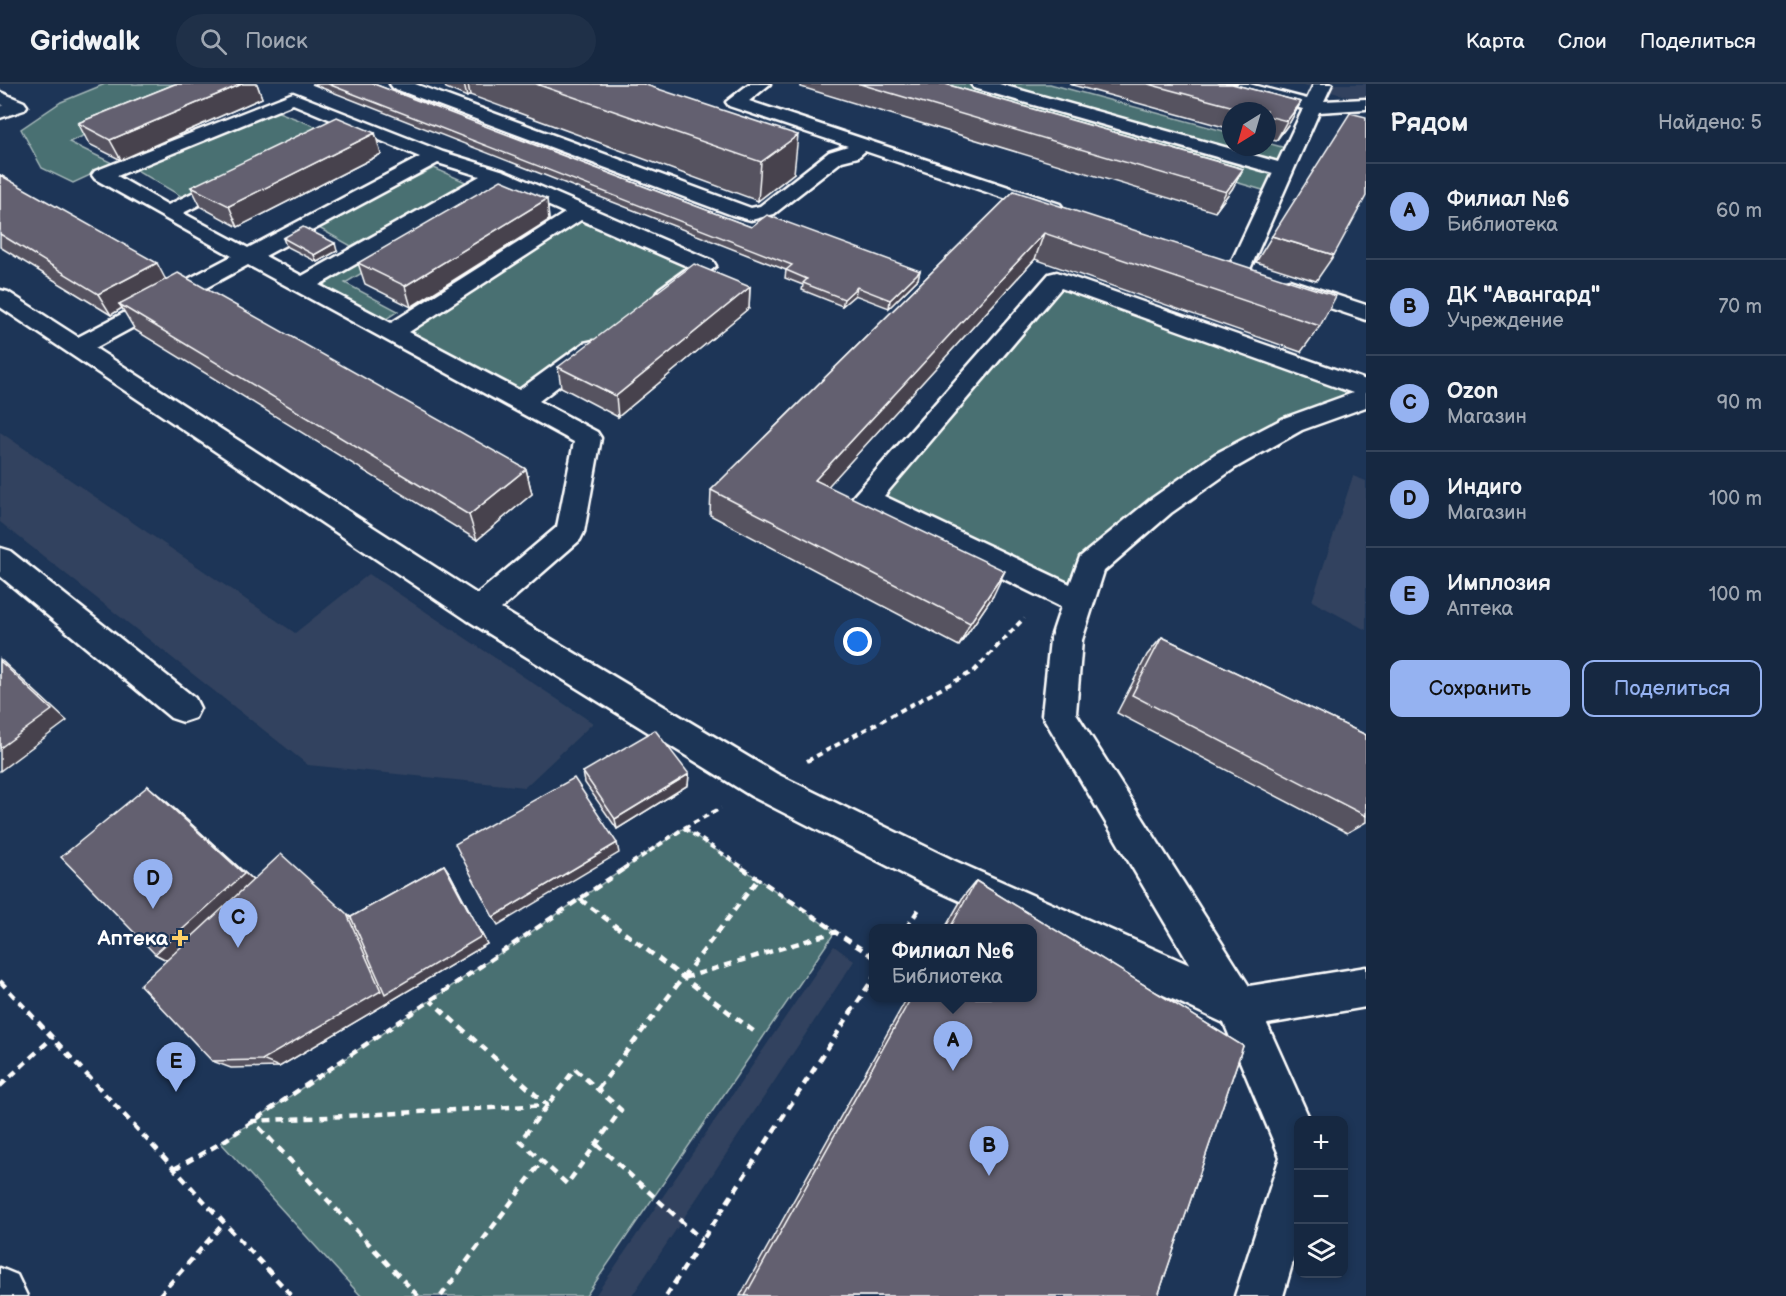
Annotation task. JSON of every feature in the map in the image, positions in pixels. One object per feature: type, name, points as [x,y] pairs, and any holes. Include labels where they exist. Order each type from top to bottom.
[{"type":"main road","points":[[761,84],[735,102],[1073,214]]},
{"type":"main road","points":[[980,84],[1284,170]]},
{"type":"main road","points":[[1229,84],[1315,106],[1366,104]]},
{"type":"main road","points":[[1239,270],[1323,84]]},
{"type":"main road","points":[[404,85],[751,214],[766,210],[836,156],[850,153],[862,144]]},
{"type":"main road","points":[[0,97],[18,106],[0,113]]},
{"type":"main road","points":[[478,611],[570,532],[588,438],[167,213],[102,175],[293,98],[436,156],[496,175],[705,266],[650,306]]},
{"type":"main road","points":[[333,133],[353,123]]},
{"type":"main road","points":[[814,149],[836,156]]},
{"type":"main road","points":[[77,348],[436,156]]},
{"type":"main road","points":[[167,213],[250,173]]},
{"type":"main road","points":[[302,285],[496,175]]},
{"type":"main road","points":[[392,333],[580,212]]},
{"type":"main road","points":[[1217,262],[1366,313]]},
{"type":"main road","points":[[1065,595],[866,499],[1057,279],[1366,389]]},
{"type":"main road","points":[[0,297],[478,611],[764,785],[942,874],[1239,1008],[1366,987]]},
{"type":"main road","points":[[520,402],[613,334]]},
{"type":"main road","points":[[1294,1134],[1239,1008],[1059,715],[1066,640],[1065,595],[1090,565],[1161,506],[1225,460],[1293,424],[1366,398]]},
{"type":"main road","points":[[0,559],[183,708]]},
{"type":"main road","points":[[1259,1296],[1299,1170]]},
{"type":"main road","points":[[0,1292],[3,1296]]},
{"type":"path","points":[[174,1169],[221,1143],[684,828],[974,670],[1065,595]]},
{"type":"path","points":[[684,828],[869,954]]},
{"type":"path","points":[[598,1089],[758,879]]},
{"type":"path","points":[[580,898],[756,1033]]},
{"type":"path","points":[[683,978],[835,932]]},
{"type":"path","points":[[0,981],[292,1296]]},
{"type":"path","points":[[666,1296],[869,983]]},
{"type":"path","points":[[431,1001],[547,1105]]},
{"type":"path","points":[[0,1086],[53,1037]]},
{"type":"path","points":[[575,1069],[598,1089],[621,1110],[567,1185],[520,1141],[575,1069]]},
{"type":"path","points":[[253,1121],[547,1105]]},
{"type":"path","points":[[253,1121],[418,1296]]},
{"type":"path","points":[[596,1144],[702,1240]]},
{"type":"path","points":[[441,1296],[542,1161]]},
{"type":"path","points":[[159,1296],[224,1223]]},
{"type":"shaded area","points":[[1300,84],[1366,84],[1366,101]]},
{"type":"shaded area","points":[[0,432],[295,633],[369,574],[593,723],[525,787],[308,765],[0,522]]},
{"type":"shaded area","points":[[1353,476],[1366,481],[1366,630],[1312,601]]},
{"type":"shaded area","points":[[834,946],[854,961],[632,1296],[595,1296]]},
{"type":"green space","points":[[105,84],[204,84],[69,142],[114,164],[73,183],[42,168],[21,129],[61,102]]},
{"type":"green space","points":[[899,84],[1050,84],[1222,131],[1222,156],[1276,156],[1276,145],[1293,150],[1273,193]]},
{"type":"green space","points":[[276,111],[325,130],[184,198],[133,168]]},
{"type":"green space","points":[[434,168],[468,183],[351,246],[317,227]]},
{"type":"green space","points":[[498,192],[345,283],[398,311],[377,325],[302,285]]},
{"type":"green space","points":[[580,212],[705,266],[520,402],[392,333]]},
{"type":"green space","points":[[1057,279],[1366,389],[1293,424],[1091,565],[1079,602],[865,499]]},
{"type":"green space","points":[[684,828],[835,932],[586,1296],[361,1296],[221,1143]]},
{"type":"building","points":[[175,84],[242,84],[110,140],[78,123]]},
{"type":"building","points":[[328,84],[374,84],[751,227],[767,215],[920,271],[890,300],[857,287],[844,299],[803,283],[807,279],[786,270],[792,265]]},
{"type":"building","points":[[536,84],[643,84],[798,135],[761,162]]},
{"type":"building","points":[[860,84],[945,84],[1243,169],[1226,192]]},
{"type":"building","points":[[1148,84],[1232,84],[1301,102],[1287,121],[1276,118],[1276,102],[1222,104]]},
{"type":"building","points":[[1350,113],[1366,117],[1366,196],[1334,255],[1272,236]]},
{"type":"building","points":[[337,117],[375,133],[229,206],[191,187]]},
{"type":"building","points":[[0,175],[157,263],[98,294],[0,234]]},
{"type":"building","points":[[501,180],[547,199],[405,286],[358,263]]},
{"type":"building","points":[[1014,191],[1336,296],[1320,326],[1044,233],[815,480],[1005,571],[970,623],[711,490]]},
{"type":"building","points":[[303,227],[335,243],[314,255],[283,238]]},
{"type":"building","points":[[694,264],[750,287],[616,396],[558,367]]},
{"type":"building","points":[[178,273],[526,469],[469,515],[119,304]]},
{"type":"building","points":[[1162,637],[1366,735],[1366,816],[1132,695]]},
{"type":"building","points":[[0,661],[52,710],[0,748]]},
{"type":"building","points":[[655,730],[689,774],[615,819],[583,772]]},
{"type":"building","points":[[574,778],[617,843],[493,917],[455,844]]},
{"type":"building","points":[[148,786],[244,874],[155,954],[61,857]]},
{"type":"building","points":[[281,854],[347,914],[381,991],[262,1060],[212,1061],[140,985]]},
{"type":"building","points":[[444,865],[482,936],[385,994],[351,917]]},
{"type":"building","points":[[976,881],[1243,1046],[1158,1296],[745,1296],[909,1002],[1037,1002],[1037,924],[952,924]]},
{"type":"place","name":"Индиго","points":[[153,909]]},
{"type":"place","name":"Аптека","points":[[180,938]]},
{"type":"place","name":"Ozon","points":[[238,948]]},
{"type":"place","name":"Филиал №6","points":[[953,1071]]},
{"type":"place","name":"Имплозия","points":[[176,1092]]},
{"type":"place","name":"ДК \"Авангард\"","points":[[989,1176]]}]
